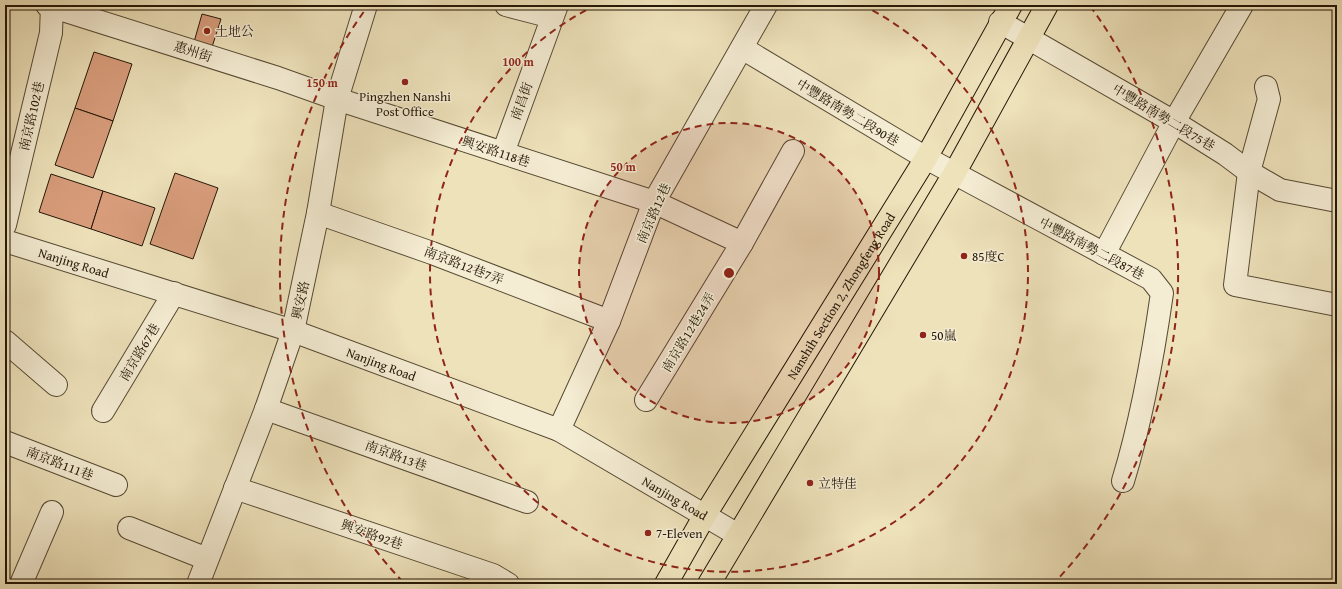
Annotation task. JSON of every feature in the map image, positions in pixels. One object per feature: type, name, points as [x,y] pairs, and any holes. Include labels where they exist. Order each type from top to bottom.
[{"type":"main road","points":[[709,584],[954,174],[1027,38],[1047,5]]},
{"type":"main road","name":"Nanshih Section 2, Zhongfeng Road","points":[[666,584],[705,515],[926,158],[1005,14]]},
{"type":"street","name":"惠州街","points":[[50,5],[278,78],[337,99]]},
{"type":"street","name":"南京路102巷","points":[[5,225],[51,33],[50,5]]},
{"type":"street","name":"興安路","points":[[201,583],[207,559],[266,409],[293,331],[318,213],[337,99],[366,5]]},
{"type":"street","points":[[506,5],[554,11]]},
{"type":"street","name":"南京路12巷","points":[[559,430],[609,321],[654,202],[766,5]]},
{"type":"street","points":[[1104,254],[1174,122],[1242,5]]},
{"type":"street","name":"南昌街","points":[[503,153],[554,11]]},
{"type":"street","name":"中豐路南勢二段75巷","points":[[1005,14],[1027,38],[1174,122],[1225,154],[1249,172],[1280,190],[1337,201]]},
{"type":"street","name":"中豐路南勢二段90巷","points":[[742,48],[954,174]]},
{"type":"street","points":[[1266,87],[1269,99],[1249,172],[1235,285],[1337,305]]},
{"type":"street","name":"興安路118巷","points":[[337,99],[654,202]]},
{"type":"street","name":"南京路12巷24弄","points":[[646,400],[742,243],[793,151]]},
{"type":"street","name":"中豐路南勢二段87巷","points":[[954,174],[1151,279],[1162,293],[1155,343],[1136,440],[1123,481]]},
{"type":"street","points":[[654,202],[742,243]]},
{"type":"street","name":"南京路12巷7弄","points":[[318,213],[432,252],[609,321]]},
{"type":"street","name":"Nanjing Road","points":[[5,241],[293,331],[559,430],[738,535]]},
{"type":"street","name":"南京路67巷","points":[[104,411],[174,293]]},
{"type":"street","points":[[5,342],[56,385]]},
{"type":"street","name":"南京路13巷","points":[[266,409],[527,502]]},
{"type":"street","name":"南京路111巷","points":[[5,442],[116,485]]},
{"type":"street","name":"興安路92巷","points":[[235,488],[493,575],[508,584]]},
{"type":"street","points":[[21,584],[52,512]]},
{"type":"street","points":[[129,528],[207,559]]},
{"type":"building","name":"土地公","points":[[202,14],[221,19],[212,47],[194,42]]},
{"type":"building","points":[[94,52],[132,64],[113,121],[75,108]]},
{"type":"building","points":[[75,108],[113,121],[93,178],[55,165]]},
{"type":"building","points":[[175,173],[218,188],[193,259],[150,244]]},
{"type":"building","points":[[51,174],[103,191],[91,229],[39,212]]},
{"type":"building","points":[[103,191],[155,208],[142,246],[91,229]]},
{"type":"place","name":"土地公","points":[[207,31]]},
{"type":"place","name":"Pingzhen Nanshi Post Office","points":[[405,82]]},
{"type":"place","name":"85度C","points":[[964,256]]},
{"type":"place","name":"50嵐","points":[[923,335]]},
{"type":"place","name":"立特佳","points":[[810,483]]},
{"type":"place","name":"7-Eleven","points":[[648,533]]}]
